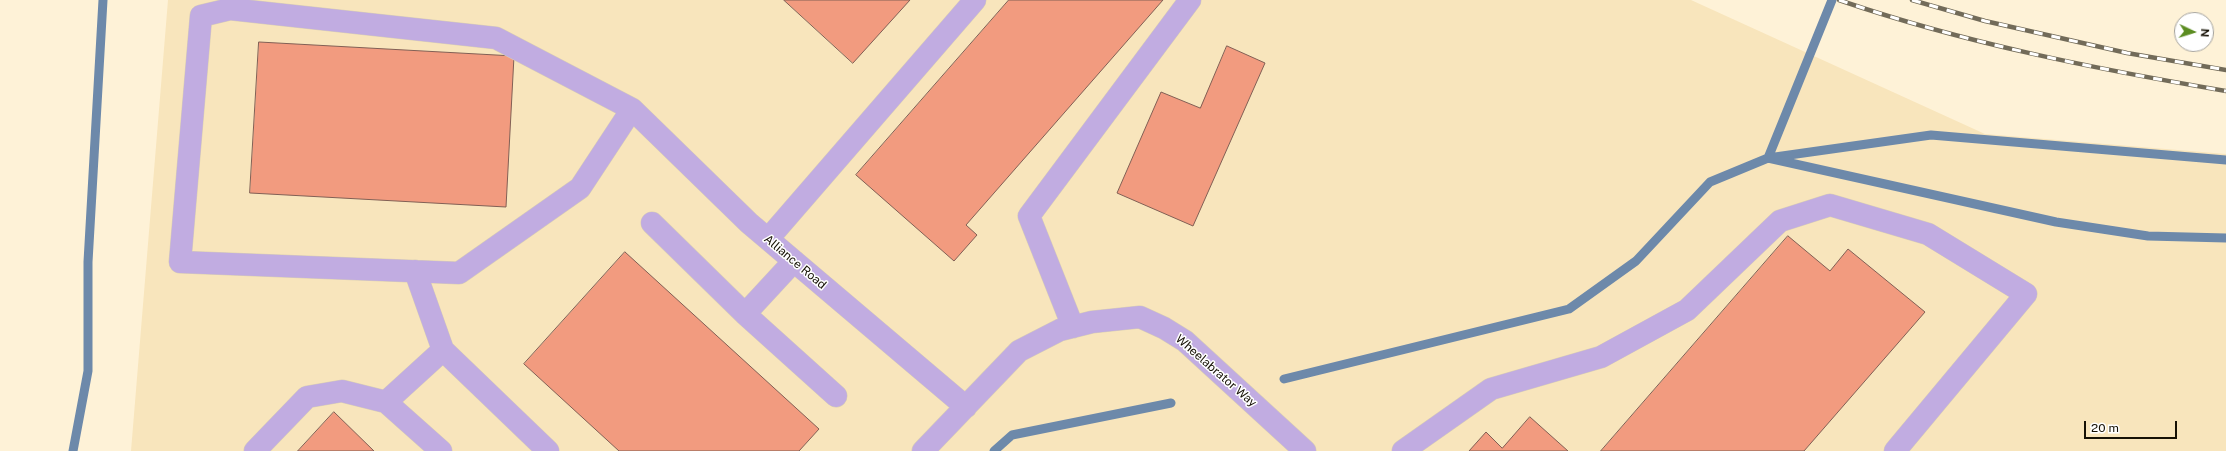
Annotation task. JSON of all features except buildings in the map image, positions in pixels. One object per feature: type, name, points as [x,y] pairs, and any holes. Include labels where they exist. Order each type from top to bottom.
[{"type":"street","points":[[768,239],[975,0]]},
{"type":"street","points":[[1073,327],[1029,216],[1190,0]]},
{"type":"street","name":"Alliance Road","points":[[415,272],[180,262],[201,16],[230,9],[496,38],[632,109],[768,239],[966,407]]},
{"type":"street","points":[[548,451],[443,350],[415,272],[459,273],[580,188],[632,109]]},
{"type":"street","points":[[1403,451],[1491,389],[1601,357],[1687,310],[1780,221],[1830,205],[1928,234],[2026,294],[1895,451]]},
{"type":"street","points":[[652,223],[745,314],[836,396]]},
{"type":"street","points":[[745,314],[794,261]]},
{"type":"street","name":"Wheelabrator Way","points":[[923,451],[1019,351],[1060,330],[1092,322],[1140,317],[1164,328],[1185,341],[1305,451]]},
{"type":"street","points":[[386,402],[443,350]]},
{"type":"street","points":[[255,451],[308,397],[342,391],[386,402],[441,451]]},
{"type":"shaded area","points":[[168,0],[1691,0],[1985,134],[2226,154],[2226,451],[131,451]]},
{"type":"waterway","points":[[73,451],[88,371],[88,262],[103,0]]},
{"type":"waterway","points":[[1832,0],[1768,158],[1931,135],[2226,160]]},
{"type":"waterway","points":[[1284,379],[1569,309],[1636,261],[1710,182],[1768,158],[2056,222],[2148,236],[2226,238]]},
{"type":"waterway","points":[[994,451],[1012,435],[1171,403]]},
{"type":"railway","points":[[1839,0],[1982,42],[2128,74],[2226,91]]},
{"type":"railway","points":[[1912,0],[1985,21],[2127,53],[2226,70]]}]
